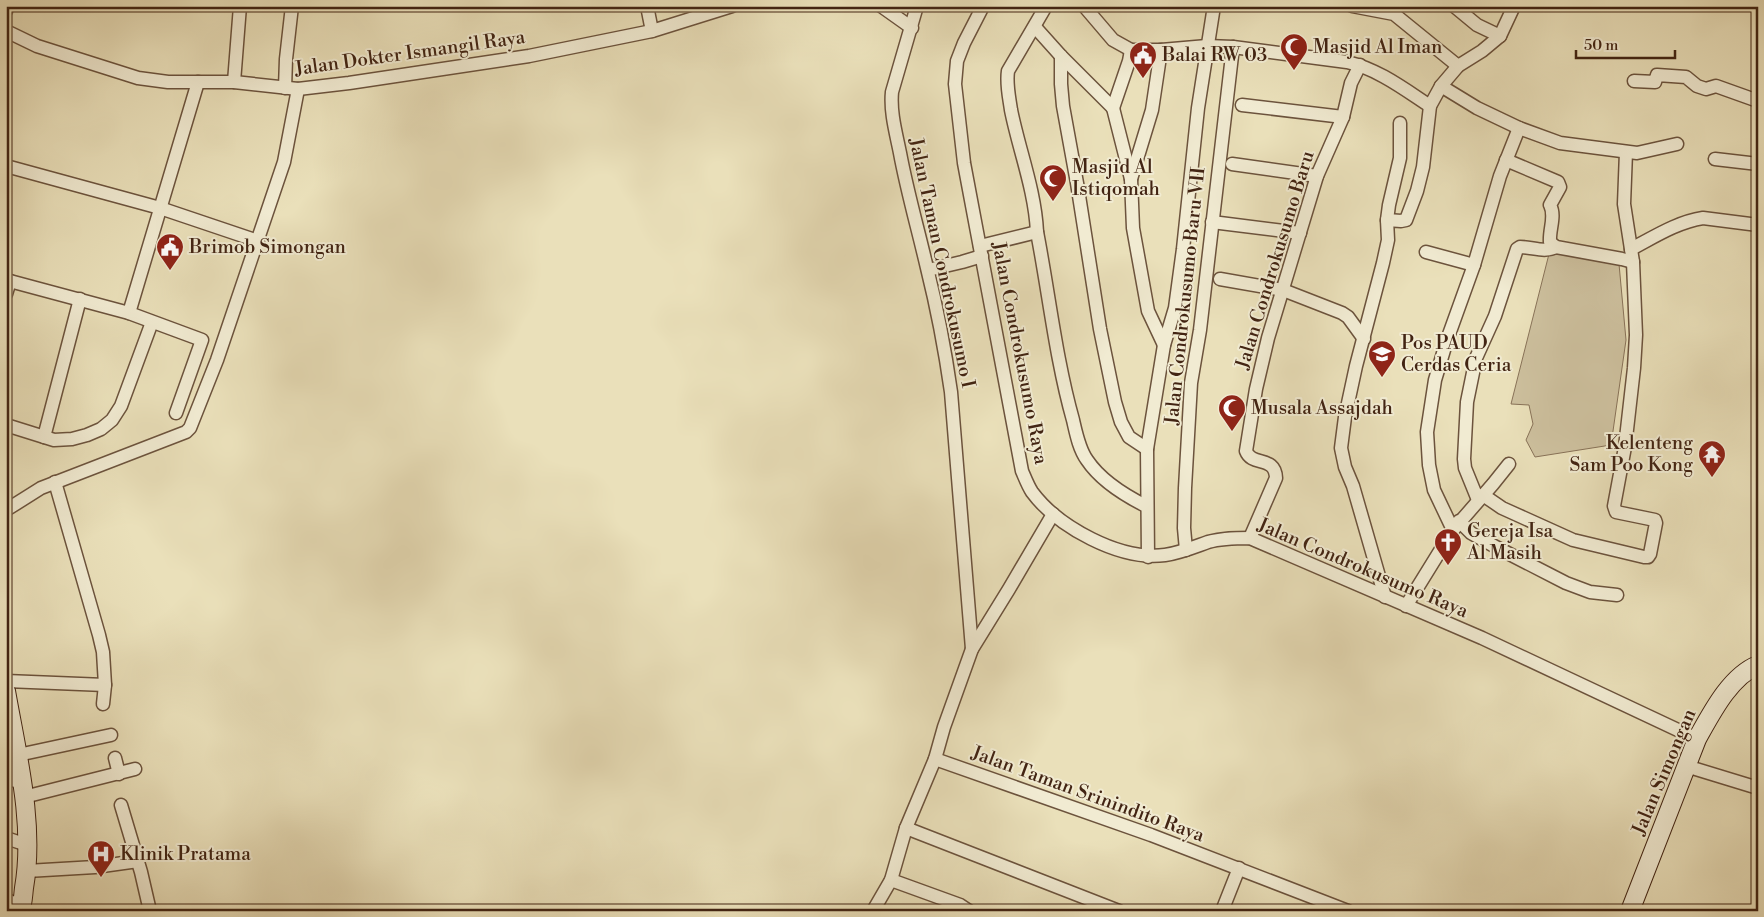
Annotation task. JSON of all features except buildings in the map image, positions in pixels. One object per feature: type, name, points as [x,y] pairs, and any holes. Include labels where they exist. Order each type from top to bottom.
[{"type":"main road","name":"Jalan Simongan","points":[[1630,911],[1697,739],[1710,716],[1737,679],[1748,669],[1758,665]]},
{"type":"main road","points":[[6,691],[9,726],[18,755],[17,786],[27,845],[27,872],[18,907]]},
{"type":"street","points":[[6,11],[8,6]]},
{"type":"street","points":[[234,82],[240,6]]},
{"type":"street","points":[[6,510],[41,488],[188,430],[221,347],[284,162],[292,89],[286,59],[292,6]]},
{"type":"street","points":[[647,6],[652,31]]},
{"type":"street","name":"Jalan Dokter Ismangil Raya","points":[[6,31],[37,46],[138,78],[168,82],[234,82],[292,89],[348,83],[529,56],[652,31],[732,6]]},
{"type":"street","points":[[882,6],[912,28]]},
{"type":"street","name":"Jalan Taman Condrokusumo I","points":[[917,6],[892,92],[892,106],[907,191],[928,270],[951,392],[972,649]]},
{"type":"street","name":"Jalan Condrokusumo Raya","points":[[982,6],[957,62],[955,84],[964,163],[1022,471],[1031,491],[1053,514],[1098,543],[1122,552],[1148,557],[1166,555],[1224,538],[1250,538],[1482,638],[1697,739]]},
{"type":"street","points":[[1046,6],[1008,71],[1006,82],[1014,126],[1035,208],[1037,232],[1066,395],[1078,439],[1086,459],[1098,473],[1124,495],[1146,506]]},
{"type":"street","points":[[1084,6],[1113,40],[1130,50],[1161,50],[1207,46],[1233,47],[1360,65],[1378,73],[1430,106]]},
{"type":"street","points":[[1148,557],[1146,506],[1147,449],[1164,345],[1175,308],[1198,108],[1214,6]]},
{"type":"street","points":[[1352,6],[1394,14],[1458,66]]},
{"type":"street","points":[[1454,6],[1477,25],[1500,36]]},
{"type":"street","points":[[1387,220],[1406,220],[1417,191],[1423,167],[1430,106],[1441,86],[1458,66],[1482,51],[1500,36],[1514,6]]},
{"type":"street","points":[[1034,26],[1113,108],[1131,179],[1133,228],[1148,311],[1164,345]]},
{"type":"street","name":"Jalan Condrokusumo Baru VII","points":[[1186,550],[1184,504],[1191,383],[1200,330],[1233,47]]},
{"type":"street","points":[[1113,108],[1129,61],[1130,50]]},
{"type":"street","points":[[1131,179],[1152,110],[1161,50]]},
{"type":"street","points":[[1061,56],[1063,106],[1108,373],[1121,422],[1129,436],[1147,449]]},
{"type":"street","name":"Jalan Condrokusumo Baru","points":[[1250,538],[1276,478],[1276,470],[1272,465],[1252,458],[1246,451],[1256,389],[1268,338],[1318,176],[1343,117],[1351,83],[1360,65]]},
{"type":"street","points":[[1634,81],[1655,82],[1657,75],[1686,77],[1697,86],[1706,89],[1716,86],[1758,101]]},
{"type":"street","points":[[129,312],[198,82]]},
{"type":"street","points":[[1441,86],[1477,108],[1519,128],[1560,143],[1626,152],[1649,151],[1676,144]]},
{"type":"street","points":[[1242,105],[1343,117]]},
{"type":"street","points":[[1385,597],[1353,486],[1345,467],[1342,448],[1345,417],[1356,366],[1388,240],[1387,220],[1389,205],[1400,158],[1400,123]]},
{"type":"street","points":[[1519,128],[1500,176],[1474,265],[1442,356],[1436,380],[1427,432],[1429,465],[1434,490],[1456,525],[1566,583],[1590,592],[1616,595]]},
{"type":"street","points":[[1626,152],[1624,204],[1633,262],[1636,335],[1622,469],[1614,506],[1616,512],[1655,520],[1656,523],[1648,557],[1573,540],[1480,497],[1465,468],[1464,459],[1467,402],[1476,358],[1495,316],[1517,249],[1525,247],[1547,250],[1556,247],[1633,262]]},
{"type":"street","points":[[1715,159],[1758,164]]},
{"type":"street","points":[[1506,160],[1558,182],[1560,187],[1550,205],[1554,210],[1549,236],[1550,242],[1556,247]]},
{"type":"street","points":[[1232,164],[1318,176]]},
{"type":"street","points":[[6,166],[160,208],[258,241]]},
{"type":"street","points":[[1631,249],[1683,222],[1703,218],[1758,225]]},
{"type":"street","points":[[1212,222],[1300,233]]},
{"type":"street","points":[[928,270],[962,262],[981,251],[1037,232]]},
{"type":"street","points":[[1426,252],[1474,265]]},
{"type":"street","points":[[1220,279],[1283,290],[1342,313],[1348,317],[1364,339]]},
{"type":"street","points":[[6,294],[8,280],[129,312],[221,347]]},
{"type":"street","points":[[44,437],[80,299]]},
{"type":"street","points":[[6,425],[54,440],[87,436],[101,429],[112,420],[120,406],[152,322]]},
{"type":"street","points":[[176,413],[202,340]]},
{"type":"street","points":[[1406,606],[1456,525],[1509,464]]},
{"type":"street","points":[[55,482],[103,652],[105,685],[103,704]]},
{"type":"street","points":[[873,911],[892,880],[906,828],[935,759],[944,727],[972,649],[1010,589],[1053,514]]},
{"type":"street","points":[[6,681],[105,685]]},
{"type":"street","points":[[18,755],[111,735]]},
{"type":"street","points":[[115,758],[119,774]]},
{"type":"street","name":"Jalan Taman Srinindito Raya","points":[[935,759],[1142,832],[1348,911]]},
{"type":"street","points":[[1686,766],[1758,788]]},
{"type":"street","points":[[17,786],[119,774],[135,770]]},
{"type":"street","points":[[121,805],[138,861],[150,911]]},
{"type":"street","points":[[906,828],[1118,911]]},
{"type":"street","points":[[6,838],[27,845]]},
{"type":"street","points":[[27,872],[96,867],[138,861]]},
{"type":"street","points":[[1222,911],[1239,868]]},
{"type":"street","points":[[892,880],[960,905],[969,911]]},
{"type":"shaded area","points":[[1550,250],[1619,264],[1626,340],[1611,445],[1535,457],[1526,440],[1533,424],[1529,405],[1511,404]]},
{"type":"place","name":"Masjid Al Iman","points":[[1294,71]]},
{"type":"place","name":"Balai RW 03","points":[[1143,79]]},
{"type":"place","name":"Masjid Al Istiqomah","points":[[1053,202]]},
{"type":"place","name":"Brimob Simongan","points":[[170,271]]},
{"type":"place","name":"Pos PAUD Cerdas Ceria","points":[[1382,378]]},
{"type":"place","name":"Musala Assajdah","points":[[1232,432]]},
{"type":"place","name":"Kelenteng Sam Poo Kong","points":[[1712,478]]},
{"type":"place","name":"Gereja Isa Al Masih","points":[[1448,566]]},
{"type":"place","name":"Klinik Pratama","points":[[101,878]]}]
